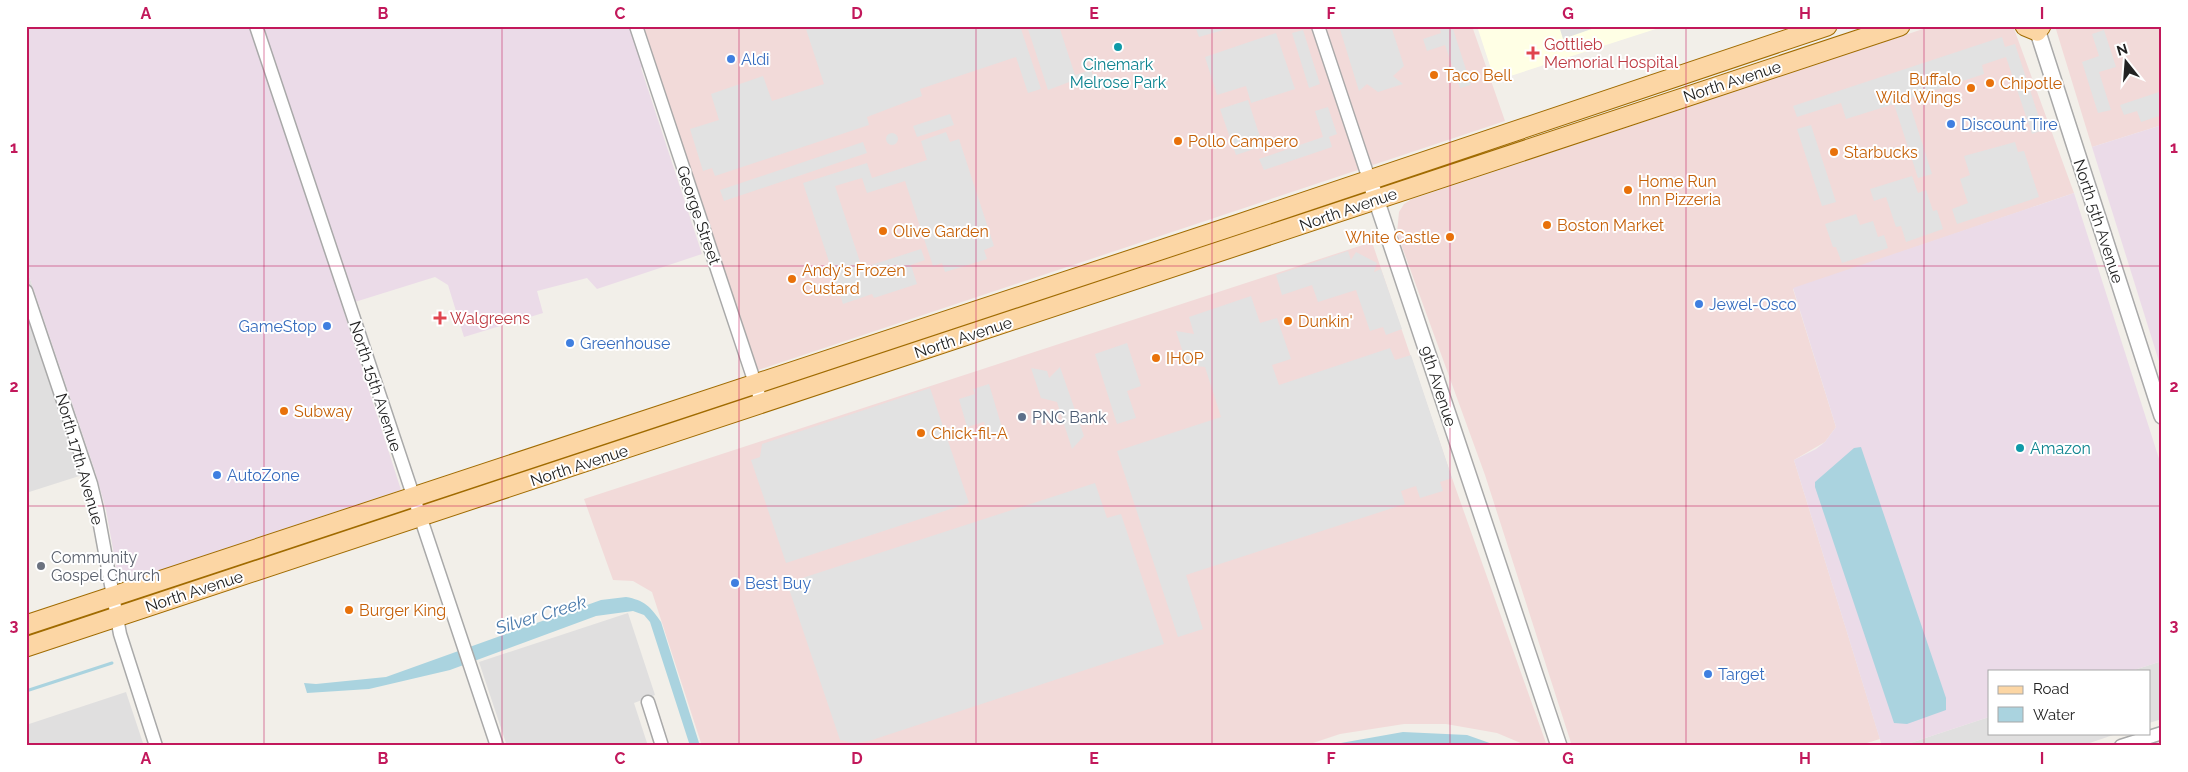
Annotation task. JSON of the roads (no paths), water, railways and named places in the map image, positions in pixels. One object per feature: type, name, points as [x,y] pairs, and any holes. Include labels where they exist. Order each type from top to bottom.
[{"type":"main road","name":"North Avenue","points":[[26,624],[1369,180],[1827,26]]},
{"type":"main road","name":"North Avenue","points":[[26,647],[1900,26]]},
{"type":"street","name":"North 15th Avenue","points":[[256,26],[497,746]]},
{"type":"street","name":"George Street","points":[[636,26],[762,404]]},
{"type":"street","name":"9th Avenue","points":[[1318,26],[1559,746]]},
{"type":"street","name":"North 5th Avenue","points":[[2035,28],[2162,416]]},
{"type":"street","name":"North 17th Avenue","points":[[26,291],[90,484],[97,510],[111,596],[125,654],[156,746]]},
{"type":"street","points":[[648,702],[662,746]]},
{"type":"street","points":[[2122,746],[2162,733]]},
{"type":"water","points":[[1861,447],[1946,698],[1946,710],[1907,724],[1894,723],[1815,487],[1815,482],[1854,448]]},
{"type":"water","points":[[626,597],[638,600],[646,605],[661,622],[700,746],[690,746],[650,622],[644,615],[633,611],[596,616],[450,670],[369,689],[307,693],[304,683],[316,684],[386,677],[601,600]]},
{"type":"water","points":[[1403,732],[1467,735],[1498,746],[1324,746]]},
{"type":"waterway","points":[[26,691],[112,663]]},
{"type":"place","name":"Cinemark Melrose Park","points":[[1118,47]]},
{"type":"place","name":"Gottlieb Memorial Hospital","points":[[1533,53]]},
{"type":"place","name":"Aldi","points":[[731,59]]},
{"type":"place","name":"Taco Bell","points":[[1434,75]]},
{"type":"place","name":"Chipotle","points":[[1990,83]]},
{"type":"place","name":"Buffalo Wild Wings","points":[[1971,88]]},
{"type":"place","name":"Discount Tire","points":[[1951,124]]},
{"type":"place","name":"Pollo Campero","points":[[1178,141]]},
{"type":"place","name":"Starbucks","points":[[1834,152]]},
{"type":"place","name":"Home Run Inn Pizzeria","points":[[1628,190]]},
{"type":"place","name":"Boston Market","points":[[1547,225]]},
{"type":"place","name":"Olive Garden","points":[[883,231]]},
{"type":"place","name":"White Castle","points":[[1450,237]]},
{"type":"place","name":"Andy's Frozen Custard","points":[[792,279]]},
{"type":"place","name":"Jewel-Osco","points":[[1699,304]]},
{"type":"place","name":"Walgreens","points":[[440,318]]},
{"type":"place","name":"Dunkin'","points":[[1288,321]]},
{"type":"place","name":"GameStop","points":[[327,326]]},
{"type":"place","name":"Greenhouse","points":[[570,343]]},
{"type":"place","name":"IHOP","points":[[1156,358]]},
{"type":"place","name":"Subway","points":[[284,411]]},
{"type":"place","name":"PNC Bank","points":[[1022,417]]},
{"type":"place","name":"Chick-fil-A","points":[[921,433]]},
{"type":"place","name":"Amazon","points":[[2020,448]]},
{"type":"place","name":"AutoZone","points":[[217,475]]},
{"type":"place","name":"Community Gospel Church","points":[[41,566]]},
{"type":"place","name":"Best Buy","points":[[735,583]]},
{"type":"place","name":"Burger King","points":[[349,610]]},
{"type":"place","name":"Target","points":[[1708,674]]},
{"type":"water label","name":"Silver Creek","points":[[541,615]]}]
